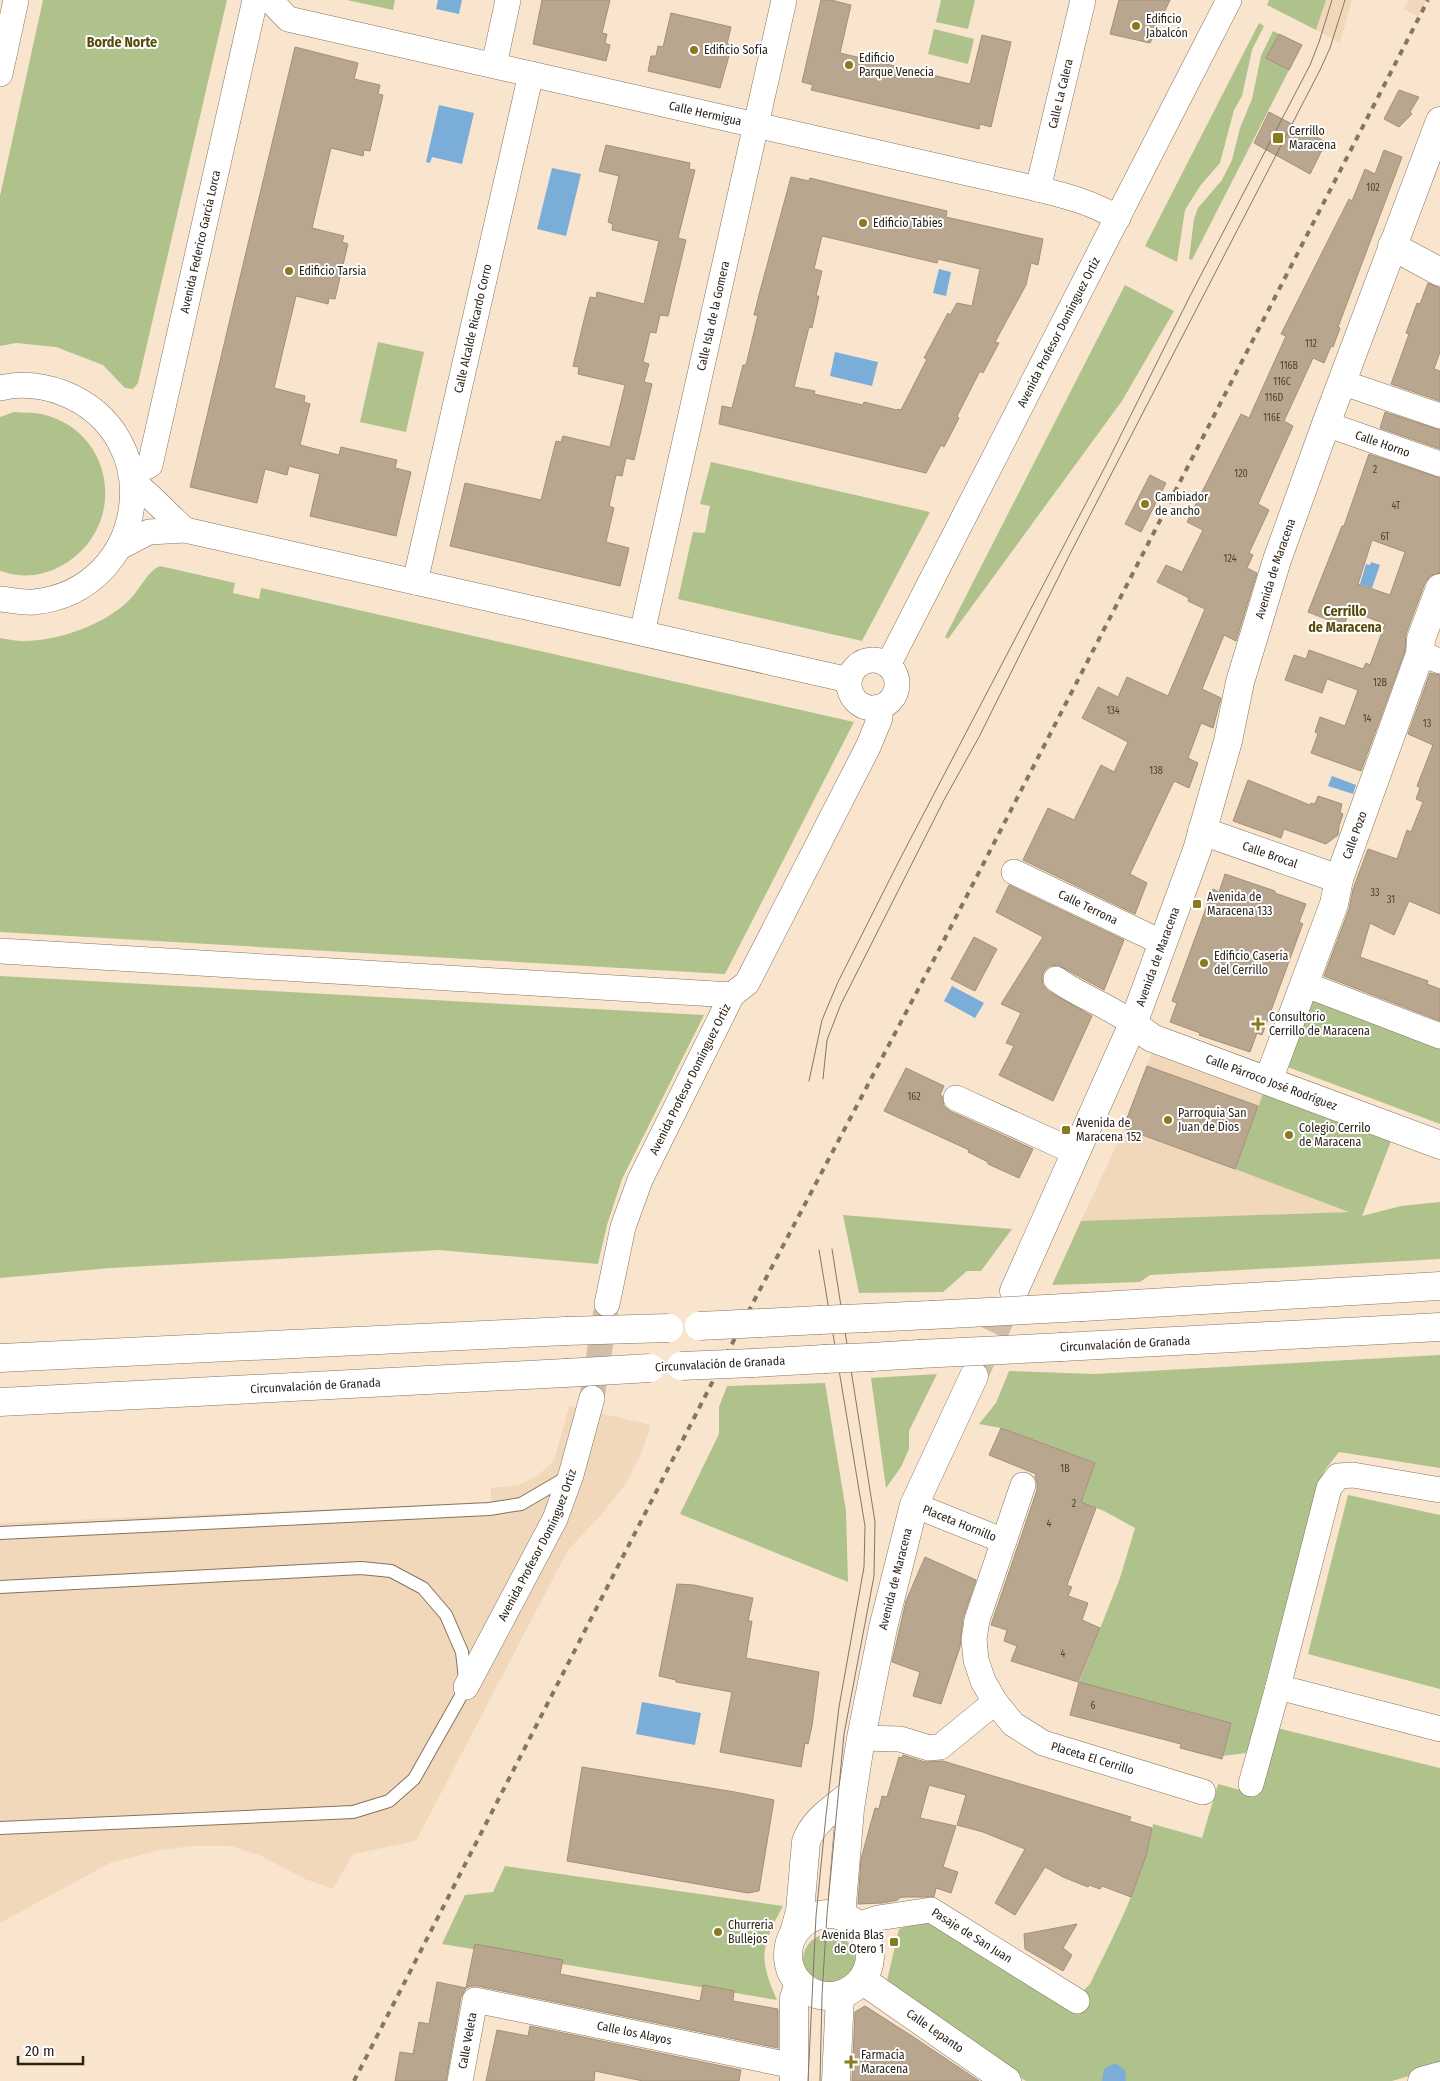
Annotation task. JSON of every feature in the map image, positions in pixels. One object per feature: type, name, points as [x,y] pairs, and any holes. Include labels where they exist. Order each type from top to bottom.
[{"type":"main road","name":"Avenida de Maracena","points":[[1014,1291],[1133,1024],[1197,850],[1228,741],[1240,682],[1277,560],[1440,121]]},
{"type":"main road","points":[[1392,246],[1440,272]]},
{"type":"main road","name":"Calle Pozo","points":[[1268,1081],[1334,904],[1339,879],[1430,657],[1421,639],[1440,588]]},
{"type":"main road","name":"Calle Brocal","points":[[1202,831],[1339,879]]},
{"type":"main road","name":"Calle Párroco José Rodríguez","points":[[1133,1024],[1152,1038],[1440,1145]]},
{"type":"main road","points":[[0,1358],[930,1315],[1440,1286]]},
{"type":"main road","name":"Circunvalación de Granada","points":[[0,1402],[1440,1326]]},
{"type":"main road","name":"Avenida de Maracena","points":[[849,1920],[852,1793],[883,1628],[914,1505],[974,1376]]},
{"type":"main road","points":[[794,1933],[805,1922],[816,1916],[832,1914],[849,1920],[867,1940],[870,1957],[868,1968],[862,1980],[854,1988],[840,1996],[826,1996],[811,1992],[799,1984],[792,1972],[788,1957],[789,1945],[800,1911],[806,1842],[809,1833],[818,1822],[852,1793]]},
{"type":"main road","name":"Calle Lepanto","points":[[862,1980],[1007,2081]]},
{"type":"main road","points":[[794,2074],[794,1998],[799,1984]]},
{"type":"main road","points":[[836,2081],[840,1996]]},
{"type":"main road","points":[[1422,2081],[1440,2076]]},
{"type":"street","points":[[0,74],[16,0]]},
{"type":"street","name":"Avenida Federico García Lorca","points":[[133,478],[150,465],[255,0]]},
{"type":"street","points":[[246,37],[288,19],[270,0]]},
{"type":"street","points":[[494,65],[508,0]]},
{"type":"street","name":"Calle Isla de la Gomera","points":[[642,632],[784,0]]},
{"type":"street","name":"Calle La Calera","points":[[1038,189],[1083,0]]},
{"type":"street","name":"Avenida Profesor Domínguez Ortiz","points":[[888,665],[1229,0]]},
{"type":"street","name":"Calle Hermigua","points":[[288,19],[1038,189],[1079,199],[1101,207],[1118,218]]},
{"type":"street","name":"Calle Alcalde Ricardo Corro","points":[[415,582],[531,74]]},
{"type":"street","points":[[1342,382],[1440,416]]},
{"type":"street","points":[[0,388],[15,385],[47,387],[80,400],[106,421],[123,446],[133,478],[133,506],[129,525],[120,547],[98,574],[68,594],[33,602],[0,599]]},
{"type":"street","name":"Calle Horno","points":[[1326,424],[1440,464]]},
{"type":"street","points":[[133,478],[185,530]]},
{"type":"street","points":[[120,547],[149,532],[185,530],[849,680]]},
{"type":"street","points":[[875,660],[888,665],[896,678],[895,693],[886,704],[880,707],[863,706],[851,696],[849,680],[851,673],[861,663],[875,660]]},
{"type":"street","name":"Avenida Profesor Domínguez Ortiz","points":[[607,1304],[623,1228],[640,1180],[732,995],[747,983],[860,762],[880,718],[880,707]]},
{"type":"street","name":"Calle Terrona","points":[[1014,872],[1163,943]]},
{"type":"street","points":[[0,951],[664,989],[732,995]]},
{"type":"street","name":"Avenida de Maracena","points":[[1056,979],[1067,987],[1117,1012],[1133,1024]]},
{"type":"street","points":[[1304,984],[1440,1036]]},
{"type":"street","points":[[956,1098],[1075,1152]]},
{"type":"street","name":"Avenida Profesor Domínguez Ortiz","points":[[466,1687],[548,1534],[571,1475],[592,1398]]},
{"type":"street","points":[[1251,1784],[1329,1488],[1338,1476],[1353,1475],[1440,1490]]},
{"type":"street","name":"Placeta Hornillo","points":[[977,1620],[1023,1485]]},
{"type":"street","name":"Placeta Hornillo","points":[[914,1505],[1004,1541]]},
{"type":"street","name":"Placeta El Cerrillo","points":[[977,1620],[974,1639],[976,1660],[983,1681],[995,1702],[1014,1724],[1043,1742],[1203,1792]]},
{"type":"street","points":[[1278,1687],[1440,1730]]},
{"type":"street","points":[[861,1738],[900,1739],[928,1748],[940,1747],[995,1702]]},
{"type":"street","name":"Pasaje de San Juan","points":[[849,1920],[878,1918],[931,1910],[1078,2000]]},
{"type":"street","name":"Calle los Alayos","points":[[475,2000],[794,2074]]},
{"type":"street","name":"Calle Veleta","points":[[460,2081],[475,2000]]},
{"type":"lane","points":[[0,1533],[489,1509],[521,1504],[571,1475]]},
{"type":"lane","points":[[0,1587],[361,1568],[391,1571],[423,1588],[446,1615],[462,1652],[466,1687],[414,1779],[389,1800],[354,1812],[0,1828]]},
{"type":"shaded area","points":[[1326,0],[1352,0],[1340,43],[1316,30]]},
{"type":"shaded area","points":[[1409,0],[1427,0],[1418,17],[1404,9]]},
{"type":"shaded area","name":"Colegio Cerrilo de Maracena","points":[[1152,1052],[1391,1141],[1362,1217],[1351,1212],[1081,1221],[1124,1129],[1197,1155],[1197,1104],[1140,1083]]},
{"type":"shaded area","points":[[569,1406],[651,1425],[641,1454],[627,1482],[602,1514],[568,1550],[416,1841],[353,1854],[333,1889],[305,1879],[259,1855],[231,1846],[191,1846],[156,1851],[110,1863],[0,1923],[0,1523],[491,1502],[491,1488],[519,1485],[537,1476],[554,1461]]},
{"type":"green space","points":[[43,0],[227,0],[138,383],[133,389],[125,388],[103,365],[56,347],[16,343],[0,346],[0,196]]},
{"type":"green space","points":[[347,0],[395,0],[393,10]]},
{"type":"green space","points":[[941,0],[975,0],[968,29],[936,22]]},
{"type":"green space","points":[[1269,0],[1326,0],[1316,30],[1267,5]]},
{"type":"green space","points":[[1259,23],[1264,26],[1252,50],[1242,96],[1234,110],[1220,163],[1200,186],[1185,210],[1177,262],[1145,246]]},
{"type":"green space","points":[[934,29],[974,39],[968,64],[928,54]]},
{"type":"green space","points":[[1273,31],[1279,34],[1266,58],[1289,70],[1192,260],[1189,259],[1194,219],[1198,208],[1222,180],[1232,160],[1240,128],[1252,99],[1261,56]]},
{"type":"green space","points":[[1125,285],[1174,311],[1122,401],[948,639],[945,637]]},
{"type":"green space","points":[[378,342],[424,352],[406,432],[360,422]]},
{"type":"green space","points":[[14,412],[41,414],[67,424],[86,440],[99,461],[105,484],[104,508],[96,531],[81,551],[59,567],[34,575],[16,575],[0,571],[0,417]]},
{"type":"green space","points":[[711,462],[930,512],[862,641],[678,599],[693,532],[705,533],[710,506],[700,504]]},
{"type":"green space","points":[[160,566],[235,583],[233,593],[259,599],[261,588],[854,722],[725,974],[0,932],[0,638],[23,641],[52,638],[96,623],[122,607],[152,572]]},
{"type":"green space","points":[[0,976],[704,1015],[622,1179],[607,1225],[598,1264],[439,1250],[111,1268],[0,1278]]},
{"type":"green space","points":[[1312,993],[1440,1041],[1440,1124],[1285,1066]]},
{"type":"green space","points":[[1263,1094],[1391,1141],[1362,1216],[1401,1206],[1440,1202],[1440,1259],[1150,1275],[1140,1282],[1052,1285],[1081,1221],[1349,1212],[1235,1169]]},
{"type":"green space","points":[[843,1215],[1012,1229],[981,1271],[967,1271],[943,1292],[859,1293]]},
{"type":"green space","points":[[1440,1355],[1440,1468],[1339,1452],[1325,1470],[1316,1491],[1247,1753],[1222,1756],[1231,1723],[1079,1682],[1120,1578],[1135,1528],[1104,1511],[1081,1502],[1095,1463],[1001,1428],[979,1424],[996,1403],[1009,1371],[1094,1374]]},
{"type":"green space","points":[[937,1374],[909,1431],[909,1449],[901,1467],[886,1488],[871,1378]]},
{"type":"green space","points":[[825,1383],[846,1511],[848,1582],[680,1514],[719,1434],[719,1407],[727,1386]]},
{"type":"green space","points":[[1348,1495],[1440,1515],[1440,1689],[1308,1654]]},
{"type":"green space","points":[[1277,1728],[1440,1768],[1440,2067],[1392,2081],[1026,2081],[886,1985],[899,1929],[929,1918],[1080,1994],[1090,1984],[1127,1906],[1142,1866],[1153,1824],[1202,1838],[1218,1784],[1255,1794]]},
{"type":"green space","points":[[505,1866],[783,1906],[766,1942],[765,1952],[767,1973],[777,2000],[442,1944],[465,1895],[493,1892]]},
{"type":"green space","points":[[829,1934],[843,1938],[851,1946],[855,1960],[851,1974],[843,1982],[829,1986],[815,1982],[807,1974],[803,1960],[807,1946],[815,1938]]},
{"type":"water","points":[[438,0],[462,0],[459,14],[436,9]]},
{"type":"water","points":[[439,105],[474,113],[462,164],[432,157],[430,163],[426,162]]},
{"type":"water","points":[[552,168],[581,174],[566,236],[537,229]]},
{"type":"water","points":[[939,269],[951,272],[946,296],[933,293]]},
{"type":"water","points":[[835,352],[878,362],[872,386],[830,376]]},
{"type":"water","points":[[1371,562],[1380,565],[1372,588],[1360,584],[1366,564],[1370,565]]},
{"type":"water","points":[[1332,776],[1356,785],[1353,794],[1328,786]]},
{"type":"water","points":[[952,986],[984,1003],[975,1018],[944,1001]]},
{"type":"water","points":[[642,1702],[701,1713],[695,1745],[636,1734]]},
{"type":"water","points":[[1115,2063],[1125,2070],[1126,2081],[1102,2081],[1104,2069]]},
{"type":"building","points":[[542,0],[610,0],[602,33],[607,34],[605,43],[610,45],[606,61],[533,44]]},
{"type":"building","name":"Edificio Parque Venecia","points":[[821,0],[831,0],[851,5],[840,53],[970,84],[982,35],[1011,42],[991,127],[980,124],[979,129],[811,90],[813,85],[802,82]]},
{"type":"building","name":"Edificio Jabalcón","points":[[1119,0],[1170,0],[1150,43],[1110,34]]},
{"type":"building","name":"Edificio Sofía","points":[[671,13],[731,27],[727,44],[732,45],[720,88],[648,71],[651,56],[656,56],[658,46],[663,47]]},
{"type":"building","points":[[1279,34],[1302,45],[1289,70],[1266,58]]},
{"type":"building","name":"Edificio Tarsia","points":[[295,47],[358,63],[354,79],[380,85],[378,94],[383,95],[370,151],[364,150],[363,156],[331,148],[312,228],[344,236],[342,242],[348,244],[335,299],[329,298],[328,304],[296,296],[274,388],[305,396],[304,402],[310,404],[300,445],[339,455],[341,447],[397,460],[395,468],[411,472],[396,536],[310,516],[320,474],[289,466],[287,475],[265,469],[257,503],[190,487]]},
{"type":"building","points":[[1399,90],[1419,97],[1410,112],[1412,114],[1399,127],[1384,119]]},
{"type":"building","points":[[1269,112],[1326,142],[1310,174],[1254,143]]},
{"type":"building","points":[[606,145],[690,163],[689,169],[695,170],[678,238],[686,240],[668,316],[660,315],[656,333],[650,332],[643,362],[649,364],[644,382],[652,384],[634,460],[626,458],[622,476],[616,475],[609,506],[614,508],[606,542],[629,548],[620,586],[450,546],[465,483],[541,500],[556,441],[561,442],[563,436],[610,447],[625,385],[578,374],[579,367],[573,366],[590,297],[596,298],[597,292],[644,304],[659,241],[612,230],[613,224],[608,222],[619,176],[599,171]]},
{"type":"building","points":[[1384,150],[1402,157],[1338,327],[1340,328],[1333,347],[1331,346],[1324,363],[1313,358],[1284,421],[1293,426],[1258,504],[1269,510],[1249,553],[1253,555],[1247,568],[1257,573],[1236,641],[1224,635],[1202,689],[1221,698],[1213,728],[1201,723],[1188,758],[1198,763],[1189,788],[1174,781],[1130,874],[1147,883],[1135,914],[1023,860],[1048,808],[1074,820],[1101,765],[1114,772],[1128,742],[1082,718],[1098,687],[1118,697],[1127,677],[1168,696],[1205,609],[1188,601],[1189,598],[1157,582],[1166,565],[1182,572],[1203,530],[1187,522],[1241,414],[1249,418],[1286,336],[1281,334],[1349,199],[1352,201],[1365,169],[1375,174]]},
{"type":"building","points":[[791,177],[809,181],[810,178],[947,211],[946,217],[1043,239],[1038,265],[1031,263],[1026,285],[995,342],[999,343],[983,373],[980,371],[957,416],[959,418],[944,447],[941,445],[926,473],[719,424],[722,406],[732,408],[743,365],[746,365],[758,315],[754,315]],"holes":[[[822,236],[937,263],[938,259],[980,269],[972,306],[957,303],[950,315],[948,313],[924,358],[927,359],[901,410],[864,402],[863,405],[814,394],[815,391],[794,387],[809,327],[812,328],[819,296],[816,296],[822,271],[814,269]]]},
{"type":"building","points":[[1428,283],[1440,288],[1440,352],[1434,369],[1440,371],[1440,401],[1391,384],[1409,334],[1406,333],[1417,303],[1420,304]]},
{"type":"building","points":[[1385,412],[1440,430],[1440,449],[1380,428]]},
{"type":"building","points":[[1369,454],[1440,478],[1440,573],[1430,576],[1425,583],[1406,634],[1405,651],[1361,771],[1311,753],[1318,734],[1315,732],[1320,717],[1345,726],[1358,690],[1327,679],[1322,693],[1285,680],[1294,655],[1306,659],[1309,650],[1363,669],[1366,663],[1370,665],[1385,624],[1349,610],[1344,626],[1308,612],[1342,526],[1344,526]],"holes":[[[1372,540],[1405,552],[1390,595],[1358,584]]]},
{"type":"building","name":"Cambiador de ancho","points":[[1150,475],[1166,483],[1141,532],[1125,524]]},
{"type":"building","points":[[1430,673],[1440,675],[1440,914],[1409,901],[1394,935],[1370,923],[1360,957],[1428,981],[1427,984],[1440,989],[1440,1021],[1324,976],[1349,909],[1353,889],[1368,849],[1397,859],[1407,830],[1411,832],[1423,802],[1416,799],[1420,788],[1417,786],[1433,745],[1408,734]]},
{"type":"building","points":[[1248,780],[1310,805],[1311,803],[1315,804],[1318,796],[1342,804],[1340,812],[1343,814],[1338,835],[1326,844],[1284,829],[1281,838],[1233,821]]},
{"type":"building","name":"Edificio Casería del Cerrillo","points":[[1225,874],[1306,904],[1299,922],[1303,924],[1262,1035],[1257,1033],[1250,1052],[1199,1035],[1200,1033],[1170,1022],[1177,1003],[1172,1001],[1213,889],[1219,892]]},
{"type":"building","points":[[1009,885],[1124,940],[1104,990],[1058,965],[1050,966],[1044,971],[1042,977],[1043,985],[1048,991],[1092,1016],[1053,1101],[999,1075],[1014,1046],[1006,1043],[1021,1013],[1001,1004],[1043,937],[996,912]]},
{"type":"building","points":[[974,937],[997,949],[975,991],[951,979]]},
{"type":"building","points":[[1147,1066],[1258,1106],[1235,1169],[1126,1129],[1129,1119],[1127,1118]]},
{"type":"building","points":[[906,1068],[944,1086],[940,1095],[942,1096],[944,1106],[950,1111],[1033,1149],[1019,1178],[988,1164],[988,1162],[968,1152],[969,1150],[884,1111]]},
{"type":"building","points":[[1001,1428],[1095,1463],[1081,1502],[1096,1508],[1067,1585],[1072,1587],[1068,1596],[1088,1603],[1082,1620],[1100,1628],[1078,1682],[1011,1661],[1017,1646],[1004,1641],[1007,1630],[991,1625],[1037,1490],[1036,1474],[989,1455]]},
{"type":"building","points":[[925,1557],[976,1580],[963,1618],[960,1647],[941,1704],[913,1696],[920,1672],[892,1662],[906,1601]]},
{"type":"building","points":[[677,1584],[694,1585],[753,1598],[748,1621],[752,1621],[746,1658],[819,1672],[812,1726],[808,1744],[805,1743],[801,1767],[720,1752],[732,1692],[676,1682],[676,1680],[659,1676]]},
{"type":"building","points":[[1079,1682],[1231,1723],[1222,1759],[1180,1748],[1181,1744],[1070,1715]]},
{"type":"building","points":[[903,1755],[925,1762],[943,1761],[1131,1817],[1129,1821],[1152,1828],[1146,1856],[1131,1897],[1102,1886],[1100,1889],[1089,1885],[1088,1887],[1045,1867],[1015,1915],[995,1903],[1025,1849],[983,1832],[957,1825],[966,1795],[929,1785],[920,1818],[956,1826],[943,1867],[958,1872],[951,1893],[936,1888],[934,1897],[904,1897],[883,1903],[858,1904],[861,1859],[875,1808],[879,1809],[882,1796],[887,1797],[899,1757],[902,1758]]},
{"type":"building","points":[[582,1767],[774,1800],[759,1891],[748,1893],[567,1861]]},
{"type":"building","points":[[1077,1924],[1063,1948],[1072,1955],[1063,1971],[1025,1949],[1024,1934]]},
{"type":"building","points":[[475,1944],[563,1960],[560,1974],[700,2001],[703,1985],[734,1991],[733,2001],[778,2009],[778,2048],[478,1986],[466,1988]]},
{"type":"building","points":[[437,1982],[466,1988],[461,1997],[446,2081],[395,2081],[400,2052],[413,2054],[419,2022],[429,2024]]},
{"type":"building","points":[[865,2006],[979,2081],[852,2081],[855,2012]]},
{"type":"building","points":[[530,2026],[741,2070],[739,2081],[643,2081],[595,2071],[594,2081],[486,2081],[497,2030],[528,2036]]},
{"type":"tunnel","points":[[976,1371],[1013,1292]]},
{"type":"tunnel","points":[[592,1398],[606,1311]]},
{"type":"tram line","points":[[809,1081],[822,1020],[838,982],[901,857],[1106,465],[1190,296],[1310,65],[1332,0]]},
{"type":"tram line","points":[[823,1079],[827,1040],[841,1004],[944,800],[979,737],[1071,552],[1320,70],[1330,48],[1345,0]]},
{"type":"tram line","points":[[820,2081],[822,1995],[827,1914],[844,1734],[874,1576],[875,1522],[832,1249]]},
{"type":"tram line","points":[[808,2081],[816,1916],[826,1815],[839,1707],[864,1567],[865,1526],[819,1250]]},
{"type":"railway","points":[[354,2081],[755,1299],[941,946],[1428,0]]},
{"type":"place","name":"Edificio Jabalcón","points":[[1136,26]]},
{"type":"place","name":"Edificio Sofía","points":[[694,50]]},
{"type":"place","name":"Edificio Parque Venecia","points":[[849,65]]},
{"type":"place","name":"Cerrillo Maracena","points":[[1278,138]]},
{"type":"place","name":"Edificio Tabies","points":[[863,223]]},
{"type":"place","name":"Edificio Tarsia","points":[[289,271]]},
{"type":"place","name":"Cambiador de ancho","points":[[1145,504]]},
{"type":"place","name":"Avenida de Maracena 133","points":[[1197,904]]},
{"type":"place","name":"Edificio Casería del Cerrillo","points":[[1204,963]]},
{"type":"place","name":"Consultorio Cerrillo de Maracena","points":[[1258,1024]]},
{"type":"place","name":"Parroquia San Juan de Dios","points":[[1168,1120]]},
{"type":"place","name":"Avenida de Maracena 152","points":[[1066,1130]]},
{"type":"place","name":"Colegio Cerrilo de Maracena","points":[[1289,1135]]},
{"type":"place","name":"Churreria Bullejos","points":[[718,1932]]},
{"type":"place","name":"Avenida Blas de Otero 1","points":[[894,1942]]},
{"type":"place","name":"Farmacia Maracena","points":[[851,2062]]},
{"type":"district","name":"Borde Norte","points":[[122,42]]},
{"type":"district","name":"Cerrillo de Maracena","points":[[1345,620]]}]
